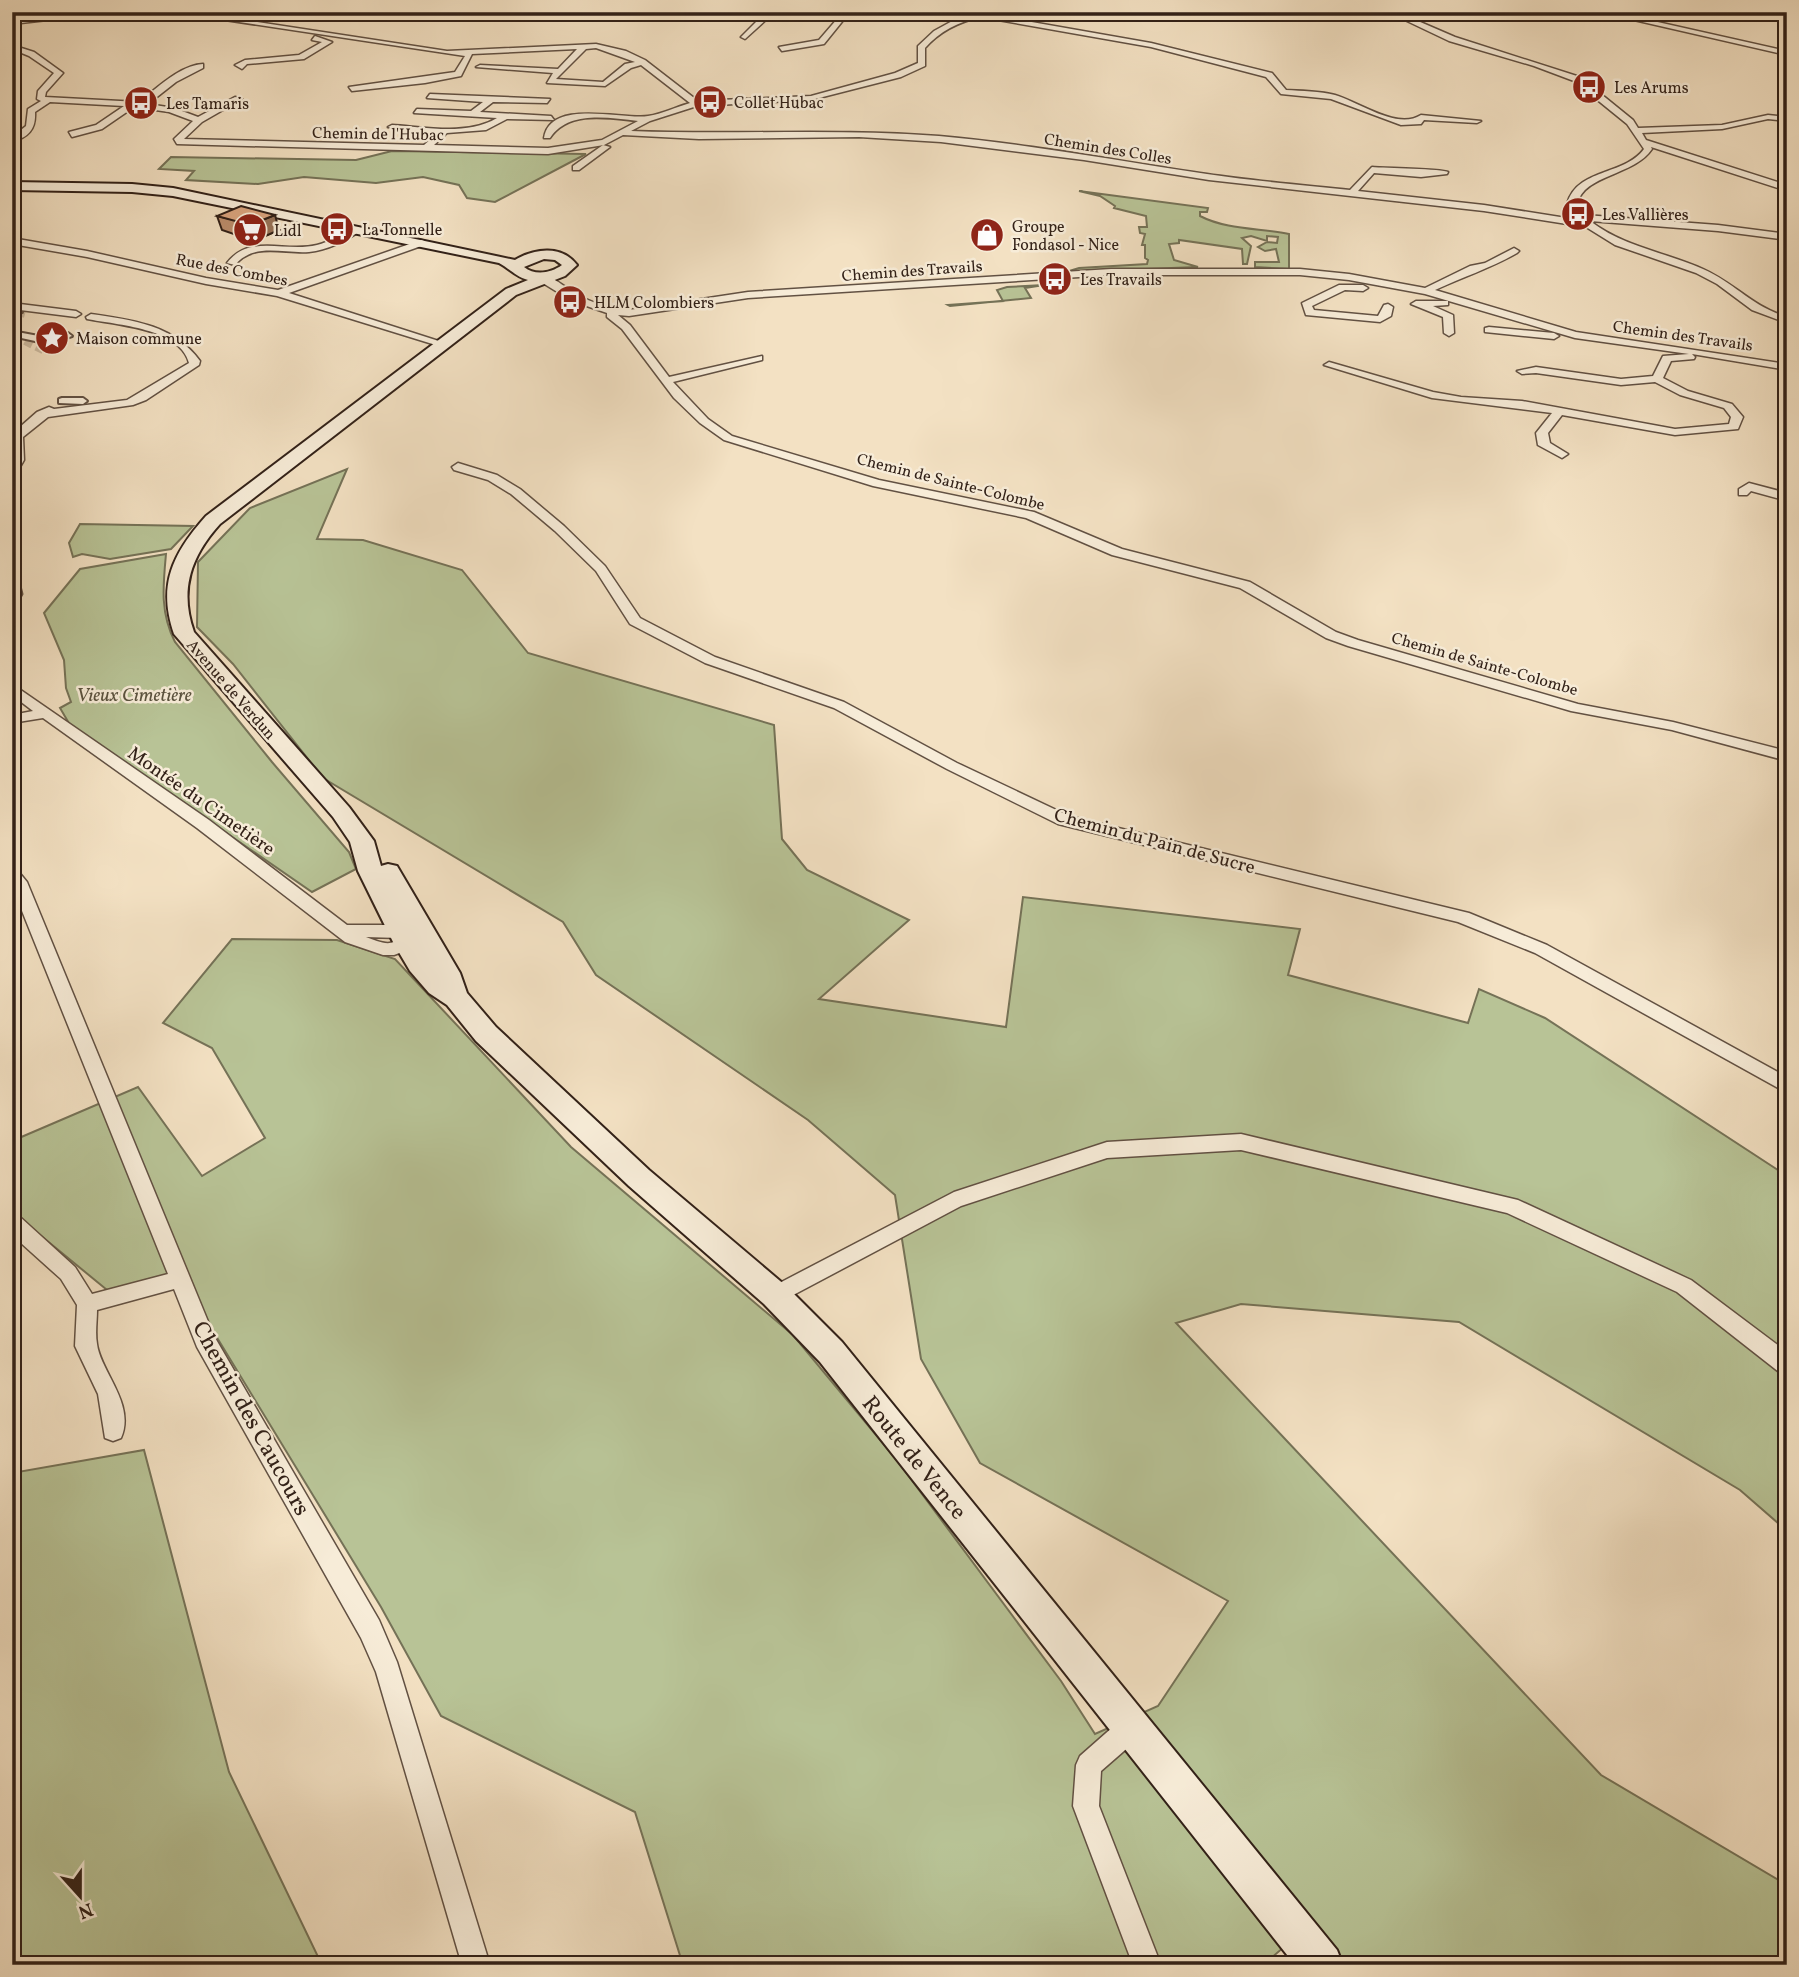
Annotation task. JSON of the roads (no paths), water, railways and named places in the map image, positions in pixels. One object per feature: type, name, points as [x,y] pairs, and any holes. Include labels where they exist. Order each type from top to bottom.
[{"type":"main road","points":[[12,186],[152,189],[483,255],[563,258],[570,265],[550,278]]},
{"type":"main road","points":[[483,255],[517,280],[530,258]]},
{"type":"main road","name":"Avenue de Verdun","points":[[447,985],[419,965],[370,871],[362,841],[341,812],[194,647],[177,618],[176,590],[180,568],[189,550],[213,520],[443,344],[517,280],[550,278]]},
{"type":"main road","name":"Route de Vence","points":[[362,841],[382,863],[406,901],[447,985],[486,1034],[639,1178],[775,1295],[831,1352],[1322,1965]]},
{"type":"street","points":[[12,21],[144,12]]},
{"type":"street","points":[[175,12],[261,23],[395,47],[467,53],[586,45],[612,49],[642,62],[696,104]]},
{"type":"street","points":[[638,12],[725,18],[845,15],[963,17],[994,12]]},
{"type":"street","points":[[1391,12],[1451,39],[1571,76],[1614,107],[1638,131],[1648,149],[1642,159],[1594,180],[1575,194],[1572,204],[1583,220],[1636,249],[1709,275],[1751,305],[1787,320]]},
{"type":"street","points":[[1602,12],[1787,53]]},
{"type":"street","points":[[1773,12],[1787,13]]},
{"type":"street","points":[[782,49],[821,42],[845,15]]},
{"type":"street","points":[[982,15],[1183,52],[1269,75],[1284,92],[1332,97],[1401,123],[1418,122],[1421,117],[1477,121]]},
{"type":"street","points":[[744,37],[766,16]]},
{"type":"street","points":[[576,168],[614,142],[610,140],[647,119],[696,104],[804,99],[907,73],[922,64],[921,48],[931,36],[963,17]]},
{"type":"street","points":[[242,67],[239,65],[245,62],[300,57],[328,42],[303,32]]},
{"type":"street","points":[[348,39],[364,47],[363,49]]},
{"type":"street","points":[[586,45],[550,81],[605,84],[628,66],[642,62]]},
{"type":"street","points":[[12,47],[32,52],[38,61],[59,73],[40,95],[41,99],[136,105],[171,110],[199,120]]},
{"type":"street","points":[[352,89],[425,82],[458,74],[469,56],[467,53]]},
{"type":"street","points":[[72,134],[99,127],[200,66]]},
{"type":"street","points":[[480,66],[558,71]]},
{"type":"street","name":"Chemin de l'Hubac","points":[[430,96],[547,102]]},
{"type":"street","name":"Chemin de l'Hubac","points":[[239,99],[199,120],[177,138],[177,141],[548,151],[586,147],[610,140]]},
{"type":"street","points":[[475,112],[491,100]]},
{"type":"street","points":[[12,140],[30,131],[33,126],[31,111],[47,101]]},
{"type":"street","points":[[417,111],[475,112],[503,118],[551,118]]},
{"type":"street","points":[[547,136],[550,129],[570,117],[647,119]]},
{"type":"street","points":[[1638,131],[1722,127],[1768,117],[1787,119]]},
{"type":"street","name":"Chemin de l'Hubac","points":[[392,127],[445,131],[486,128],[503,118]]},
{"type":"street","points":[[426,148],[445,131]]},
{"type":"street","name":"Chemin des Colles","points":[[624,134],[859,134],[942,139],[1084,157],[1209,177],[1583,220],[1682,224],[1787,237]]},
{"type":"street","points":[[1645,142],[1787,188]]},
{"type":"street","points":[[1352,193],[1372,170],[1421,174],[1444,172]]},
{"type":"street","points":[[232,263],[237,255],[258,248],[317,248],[356,230]]},
{"type":"street","name":"Rue des Combes","points":[[12,241],[88,254],[206,281],[279,293],[443,344]]},
{"type":"street","points":[[279,293],[421,243]]},
{"type":"street","points":[[1426,291],[1473,268],[1488,266],[1514,251]]},
{"type":"street","name":"Chemin des Travails","points":[[550,278],[567,295],[613,312],[629,313],[748,295],[1140,271],[1300,272],[1349,277],[1426,291],[1575,335],[1720,354],[1787,367]]},
{"type":"street","points":[[517,280],[567,295]]},
{"type":"street","name":"Chemin des Travails","points":[[1388,307],[1386,316],[1380,318],[1310,313],[1306,305],[1343,287],[1387,290],[1401,286]]},
{"type":"street","name":"Chemin des Travails","points":[[1449,333],[1448,315],[1416,304],[1456,304],[1464,301]]},
{"type":"street","points":[[15,311],[76,314]]},
{"type":"street","name":"Chemin de Sainte-Colombe","points":[[613,312],[611,315],[626,327],[665,381],[715,430],[743,443],[877,483],[1030,515],[1118,552],[1245,584],[1331,635],[1366,647],[1576,708],[1673,726],[1787,756]]},
{"type":"street","points":[[626,327],[629,313]]},
{"type":"street","points":[[41,414],[129,403],[142,398],[194,365],[195,361],[186,347],[162,332],[91,317]]},
{"type":"street","name":"Chemin des Travails","points":[[1489,330],[1575,335]]},
{"type":"street","points":[[12,333],[48,341],[68,336]]},
{"type":"street","points":[[1657,379],[1667,358],[1719,360],[1720,354]]},
{"type":"street","points":[[665,381],[758,358]]},
{"type":"street","points":[[1329,366],[1432,395],[1560,410],[1675,432],[1734,427],[1737,417],[1728,406],[1684,393],[1657,379],[1621,382],[1536,370],[1522,371]]},
{"type":"street","points":[[62,401],[83,401]]},
{"type":"street","points":[[12,471],[18,460],[17,436],[41,414],[83,401]]},
{"type":"street","points":[[1560,410],[1542,433],[1544,445],[1562,454]]},
{"type":"street","name":"Chemin du Pain de Sucre","points":[[458,467],[483,472],[504,483],[597,563],[613,584],[627,614],[635,621],[710,660],[839,705],[952,766],[1064,820],[1463,917],[1541,949],[1787,1086]]},
{"type":"street","points":[[1743,492],[1749,487],[1787,497]]},
{"type":"street","points":[[12,582],[15,594],[12,600]]},
{"type":"street","name":"Montée du Cimetière","points":[[12,688],[203,824],[351,938],[383,949],[394,949],[405,937]]},
{"type":"street","points":[[12,719],[47,713]]},
{"type":"street","name":"Chemin des Caucours","points":[[12,875],[19,882],[205,1340],[370,1629],[388,1671],[476,1965]]},
{"type":"street","name":"Route de Vence","points":[[405,937],[406,901]]},
{"type":"street","points":[[775,1295],[954,1200],[1030,1175],[1107,1150],[1241,1142],[1511,1206],[1684,1286],[1787,1364]]},
{"type":"street","points":[[12,1222],[68,1273],[88,1304],[86,1346],[109,1394],[113,1431]]},
{"type":"street","points":[[88,1304],[180,1279]]},
{"type":"street","points":[[1130,1728],[1089,1765],[1086,1806],[1146,1965]]},
{"type":"tunnel","points":[[18,312],[25,314]]},
{"type":"tunnel","points":[[25,341],[47,352]]},
{"type":"place","name":"Les Arums","points":[[1589,87]]},
{"type":"place","name":"Collet Hubac","points":[[710,102]]},
{"type":"place","name":"Les Tamaris","points":[[141,103]]},
{"type":"place","name":"Les Vallières","points":[[1578,214]]},
{"type":"place","name":"La Tonnelle","points":[[337,229]]},
{"type":"place","name":"Lidl","points":[[250,230]]},
{"type":"place","name":"Groupe Fondasol - Nice","points":[[987,235]]},
{"type":"place","name":"Les Travails","points":[[1055,279]]},
{"type":"place","name":"HLM Colombiers","points":[[570,302]]},
{"type":"place","name":"Maison commune","points":[[52,338]]},
{"type":"park label","name":"Vieux Cimetière","points":[[134,694]]}]
